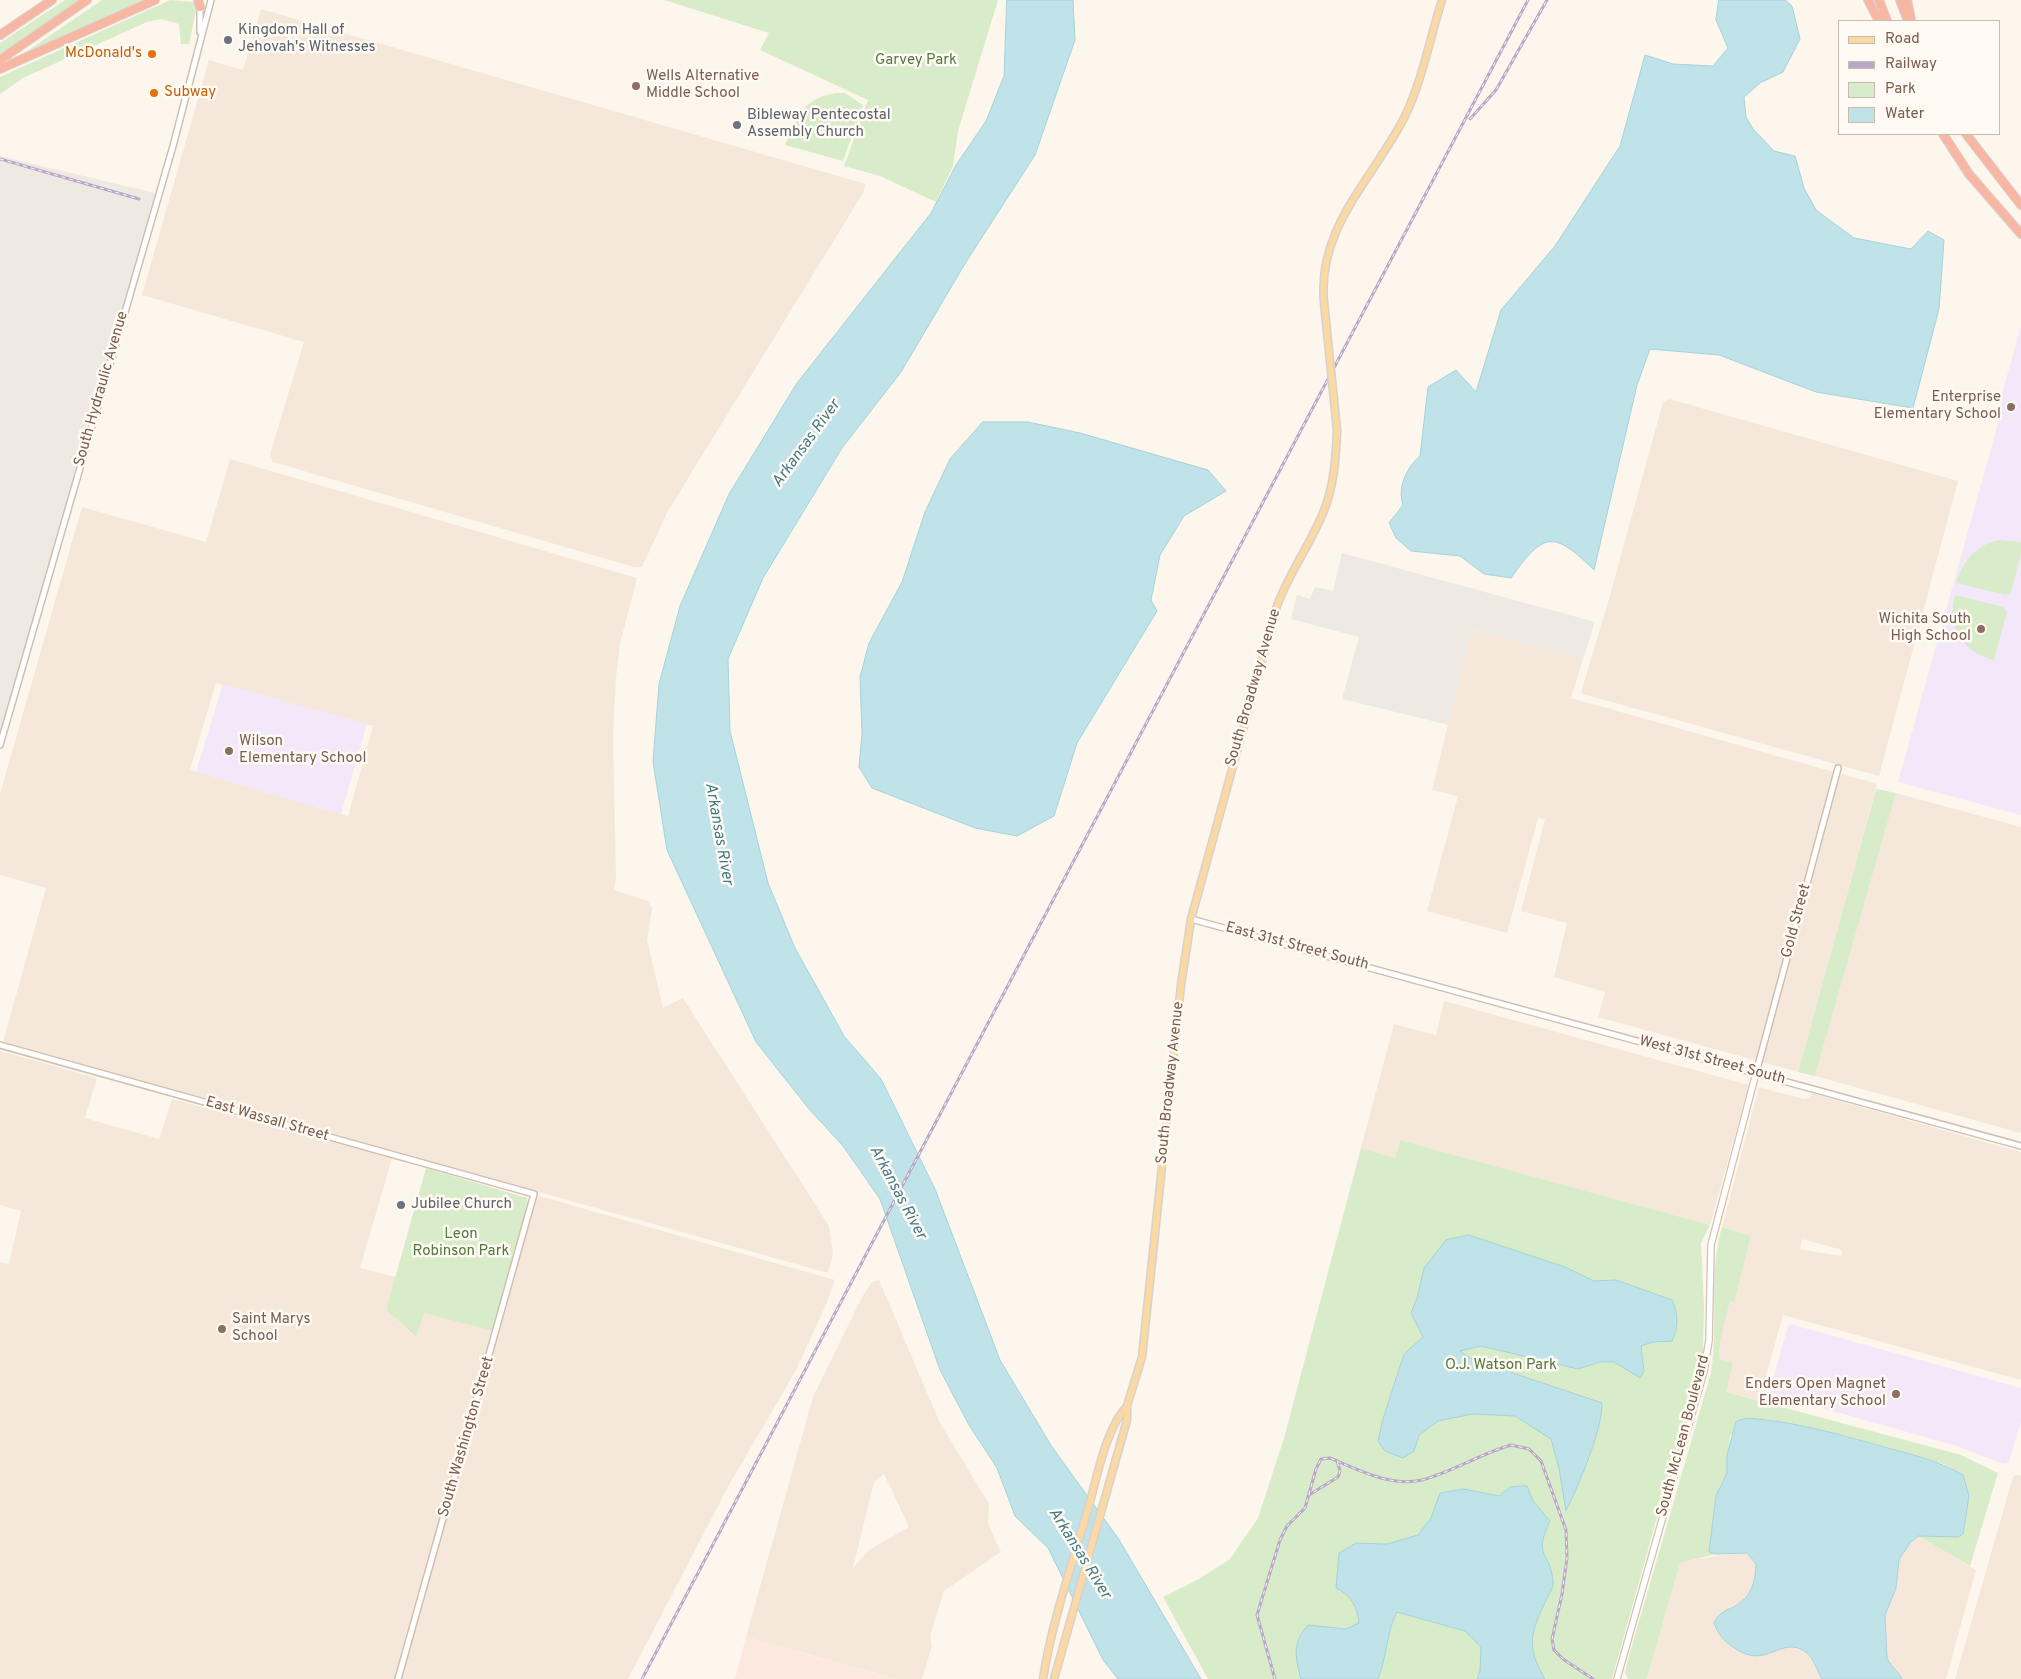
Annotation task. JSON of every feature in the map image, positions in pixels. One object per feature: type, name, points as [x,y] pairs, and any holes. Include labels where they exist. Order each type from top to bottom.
[{"type":"highway","points":[[24,19],[44,0]]},
{"type":"highway","points":[[0,35],[52,0]]},
{"type":"highway","points":[[0,60],[87,0]]},
{"type":"highway","points":[[0,69],[155,0]]},
{"type":"highway","points":[[1868,0],[1878,20]]},
{"type":"highway","points":[[1879,0],[1887,20]]},
{"type":"highway","points":[[1900,0],[1910,20]]},
{"type":"highway","points":[[1907,0],[1910,20]]},
{"type":"highway","points":[[1944,135],[1970,174],[2021,234]]},
{"type":"highway","points":[[1967,135],[2021,205]]},
{"type":"main road","name":"South Broadway Avenue","points":[[1054,1679],[1063,1640],[1127,1420],[1127,1406],[1142,1357],[1181,985],[1191,919],[1275,612],[1286,584],[1324,511],[1336,465],[1337,430],[1323,289],[1326,266],[1336,231],[1354,196],[1406,115],[1442,0]]},
{"type":"main road","name":"South McLean Boulevard","points":[[1617,1679],[1704,1371],[1709,1340],[1710,1245],[1756,1073]]},
{"type":"main road","name":"South Broadway Avenue","points":[[1043,1679],[1052,1634],[1104,1457],[1117,1417],[1127,1406]]},
{"type":"street","name":"South Hydraulic Avenue","points":[[200,33],[206,22],[210,0]]},
{"type":"street","name":"South Hydraulic Avenue","points":[[0,745],[173,146],[200,33],[200,2]]},
{"type":"street","name":"Gold Street","points":[[1756,1073],[1838,768]]},
{"type":"street","name":"East 31st Street South","points":[[1191,919],[1402,976]]},
{"type":"street","name":"West 31st Street South","points":[[1402,976],[2021,1146]]},
{"type":"street","name":"East Wassall Street","points":[[0,1045],[534,1194]]},
{"type":"street","name":"South Washington Street","points":[[398,1679],[534,1194]]},
{"type":"shaded area","points":[[261,9],[866,184],[863,193],[668,511],[642,567],[634,567],[273,462],[270,454],[304,342],[142,295],[209,60],[243,70]]},
{"type":"shaded area","points":[[0,156],[159,194],[0,747]]},
{"type":"shaded area","name":"Wichita South High School","points":[[2021,326],[2021,815],[1898,782],[1999,420],[2002,394]]},
{"type":"shaded area","points":[[1669,399],[1958,481],[1879,776],[1581,692],[1609,599],[1663,402]]},
{"type":"shaded area","points":[[230,459],[637,578],[620,644],[616,678],[613,735],[616,878],[614,890],[648,901],[652,908],[647,940],[663,1008],[683,998],[829,1226],[833,1253],[828,1273],[3,1042],[46,888],[0,875],[0,794],[82,507],[206,542]],"holes":[[[216,683],[373,726],[348,816],[190,770]]]},
{"type":"shaded area","points":[[1342,553],[1595,622],[1583,659],[1471,630],[1449,725],[1342,699],[1359,637],[1291,619],[1297,595],[1310,599],[1315,587],[1333,591]]},
{"type":"shaded area","points":[[1471,630],[1583,659],[1571,698],[1877,784],[1798,1072],[1598,1017],[1605,992],[1554,977],[1567,923],[1521,911],[1545,819],[1538,818],[1507,933],[1427,911],[1458,796],[1432,790]]},
{"type":"shaded area","points":[[223,684],[367,724],[341,814],[196,772]]},
{"type":"shaded area","points":[[1896,793],[2021,827],[2021,1133],[1815,1076]]},
{"type":"shaded area","points":[[1444,1001],[1749,1085],[1710,1225],[1400,1140],[1395,1158],[1361,1148],[1394,1024],[1436,1035]]},
{"type":"shaded area","points":[[0,1051],[97,1078],[85,1118],[159,1139],[172,1099],[392,1158],[360,1268],[396,1277],[386,1310],[415,1337],[424,1312],[493,1331],[536,1195],[835,1280],[826,1305],[795,1372],[729,1485],[628,1679],[0,1679],[0,1262],[9,1264],[21,1211],[0,1205]]},
{"type":"shaded area","points":[[1759,1087],[1804,1099],[1809,1098],[1811,1093],[2021,1152],[2021,1380],[1783,1315],[1761,1394],[1761,1401],[1726,1392],[1719,1359],[1720,1342],[1730,1301],[1733,1302],[1751,1236],[1722,1227]],"holes":[[[1802,1239],[1842,1250],[1841,1256],[1800,1249]]]},
{"type":"shaded area","points":[[879,1280],[940,1423],[989,1504],[988,1524],[1001,1552],[944,1591],[930,1636],[932,1646],[922,1679],[896,1679],[746,1637],[813,1397],[862,1297],[872,1282]],"holes":[[[884,1474],[909,1527],[869,1550],[853,1568],[874,1482]]]},
{"type":"shaded area","name":"Enders Open Magnet Elementary School","points":[[1790,1324],[2021,1388],[2021,1421],[2009,1462],[2006,1464],[2001,1463],[1957,1446],[1769,1393]]},
{"type":"shaded area","points":[[2016,1475],[2021,1476],[2021,1679],[1955,1679],[2013,1477]]},
{"type":"shaded area","points":[[1918,1536],[1976,1570],[1946,1679],[1902,1679],[1887,1658],[1885,1615],[1896,1588],[1899,1560],[1910,1543]]},
{"type":"shaded area","points":[[1734,1553],[1747,1553],[1751,1556],[1756,1564],[1756,1575],[1750,1591],[1742,1601],[1728,1608],[1767,1655],[1786,1646],[1799,1648],[1808,1653],[1822,1679],[1647,1679],[1680,1562]]},
{"type":"shaded area","points":[[746,1637],[816,1657],[896,1679],[735,1679]]},
{"type":"green space","points":[[65,0],[82,0],[0,56],[0,43]]},
{"type":"green space","points":[[102,0],[147,0],[17,58]]},
{"type":"green space","points":[[170,0],[195,2],[196,10],[189,44],[181,44],[179,24],[161,19],[147,22],[23,78],[0,94],[0,77]]},
{"type":"green space","name":"Garvey Park","points":[[664,0],[998,0],[958,131],[953,166],[936,202],[880,176],[844,166],[868,100],[760,50],[769,33]]},
{"type":"green space","points":[[845,93],[863,105],[843,161],[785,145],[798,117],[808,104],[824,96]]},
{"type":"green space","points":[[2000,540],[2021,542],[2021,554],[2011,592],[2006,595],[1956,583],[1963,567],[1977,550],[1991,542]]},
{"type":"green space","points":[[1955,595],[2003,607],[2007,612],[1994,660],[1974,651],[1960,636],[1955,627],[1953,617]]},
{"type":"green space","points":[[1876,789],[1896,793],[1815,1076],[1798,1072]]},
{"type":"green space","name":"O.J. Watson Park","points":[[1400,1140],[1710,1225],[1701,1243],[1704,1305],[1703,1352],[1612,1679],[1208,1679],[1163,1597],[1199,1579],[1230,1559],[1258,1518],[1284,1438],[1361,1148],[1395,1158]]},
{"type":"green space","name":"Leon Robinson Park","points":[[426,1168],[527,1198],[528,1207],[493,1331],[424,1313],[416,1337],[386,1310]]},
{"type":"green space","points":[[1722,1227],[1751,1236],[1734,1302],[1730,1301],[1720,1342],[1719,1359],[1733,1363],[1726,1392],[1961,1455],[1998,1473],[1970,1566],[1918,1536],[1937,1536],[1963,1475],[1944,1464],[1851,1437],[1766,1419],[1730,1436],[1727,1473],[1716,1496],[1709,1552],[1716,1554],[1680,1563],[1647,1679],[1628,1679],[1625,1673],[1627,1663],[1711,1373],[1714,1337],[1714,1281]]},
{"type":"water","name":"Arkansas River","points":[[1007,0],[1073,0],[1075,40],[1035,155],[966,262],[901,372],[842,448],[763,578],[728,659],[730,731],[768,883],[795,948],[844,1036],[881,1079],[935,1189],[1000,1360],[1052,1447],[1118,1538],[1201,1679],[1118,1679],[1103,1660],[1048,1548],[1015,1516],[997,1468],[969,1425],[940,1370],[880,1199],[843,1146],[809,1109],[756,1042],[667,850],[653,762],[659,684],[680,606],[729,494],[797,383],[931,213],[956,165],[986,121],[1004,76]]},
{"type":"water","points":[[1719,0],[1785,0],[1792,6],[1800,39],[1783,72],[1760,83],[1744,97],[1746,117],[1753,129],[1774,151],[1795,156],[1804,188],[1816,210],[1854,238],[1911,249],[1928,231],[1944,240],[1939,309],[1913,408],[1816,392],[1719,355],[1650,349],[1637,385],[1594,570],[1569,548],[1559,543],[1550,542],[1532,551],[1511,578],[1484,574],[1460,556],[1411,551],[1396,538],[1389,523],[1403,505],[1401,491],[1404,478],[1420,456],[1428,387],[1456,370],[1476,392],[1501,310],[1555,246],[1620,146],[1645,55],[1673,64],[1713,66],[1728,48],[1716,20]]},
{"type":"water","points":[[983,422],[1028,422],[1080,433],[1208,470],[1226,491],[1184,516],[1160,555],[1151,600],[1157,611],[1077,743],[1054,816],[1017,836],[975,828],[872,788],[859,767],[862,733],[860,677],[869,643],[902,582],[925,512],[950,459]]},
{"type":"water","points":[[1469,1235],[1565,1267],[1594,1281],[1616,1280],[1672,1300],[1674,1305],[1677,1325],[1672,1341],[1653,1342],[1641,1346],[1644,1371],[1640,1378],[1614,1362],[1600,1362],[1578,1369],[1481,1346],[1460,1351],[1470,1358],[1602,1403],[1594,1442],[1566,1511],[1559,1468],[1551,1439],[1515,1416],[1473,1414],[1438,1421],[1419,1435],[1414,1451],[1403,1458],[1385,1451],[1378,1441],[1383,1419],[1404,1354],[1423,1337],[1411,1313],[1417,1298],[1424,1268],[1446,1240]]},
{"type":"water","points":[[1746,1418],[1800,1425],[1836,1434],[1926,1459],[1963,1475],[1969,1496],[1963,1534],[1958,1537],[1918,1536],[1910,1543],[1899,1560],[1896,1588],[1885,1615],[1887,1658],[1902,1679],[1822,1679],[1808,1654],[1797,1648],[1788,1647],[1755,1656],[1745,1654],[1733,1647],[1719,1634],[1714,1623],[1717,1618],[1723,1612],[1746,1598],[1753,1584],[1755,1574],[1756,1564],[1747,1553],[1716,1554],[1709,1552],[1716,1496],[1727,1473],[1727,1455],[1736,1422]]},
{"type":"water","points":[[1527,1486],[1533,1501],[1550,1521],[1545,1533],[1543,1549],[1552,1572],[1553,1584],[1537,1621],[1532,1639],[1535,1657],[1545,1679],[1477,1679],[1480,1671],[1481,1647],[1465,1631],[1397,1612],[1393,1620],[1378,1679],[1301,1679],[1296,1650],[1299,1638],[1308,1625],[1346,1629],[1359,1623],[1357,1611],[1352,1602],[1346,1594],[1336,1588],[1339,1553],[1356,1543],[1387,1544],[1418,1535],[1431,1518],[1440,1493],[1464,1489],[1499,1496],[1510,1487]]},
{"type":"railway","points":[[642,1679],[1528,0]]},
{"type":"railway","points":[[1470,119],[1496,90],[1547,0]]},
{"type":"railway","points":[[0,159],[139,199]]},
{"type":"railway","points":[[1337,1461],[1378,1477],[1400,1482],[1411,1482],[1433,1477],[1511,1445],[1529,1449],[1541,1461],[1566,1530],[1567,1558],[1562,1594],[1552,1639],[1554,1650],[1563,1659],[1593,1679]]},
{"type":"railway","points":[[1275,1679],[1257,1615],[1280,1540],[1287,1526],[1305,1508],[1316,1469],[1321,1459],[1330,1458],[1337,1461],[1340,1471],[1338,1477],[1309,1495]]},
{"type":"place","name":"Kingdom Hall of Jehovah's Witnesses","points":[[228,40]]},
{"type":"place","name":"McDonald's","points":[[152,54]]},
{"type":"place","name":"Wells Alternative Middle School","points":[[636,86]]},
{"type":"place","name":"Subway","points":[[154,93]]},
{"type":"place","name":"Bibleway Pentecostal Assembly Church","points":[[737,125]]},
{"type":"place","name":"Enterprise Elementary School","points":[[2011,407]]},
{"type":"place","name":"Wichita South High School","points":[[1981,629]]},
{"type":"place","name":"Wilson Elementary School","points":[[229,751]]},
{"type":"place","name":"Jubilee Church","points":[[401,1205]]},
{"type":"place","name":"Saint Marys School","points":[[222,1329]]},
{"type":"place","name":"Enders Open Magnet Elementary School","points":[[1896,1394]]}]
